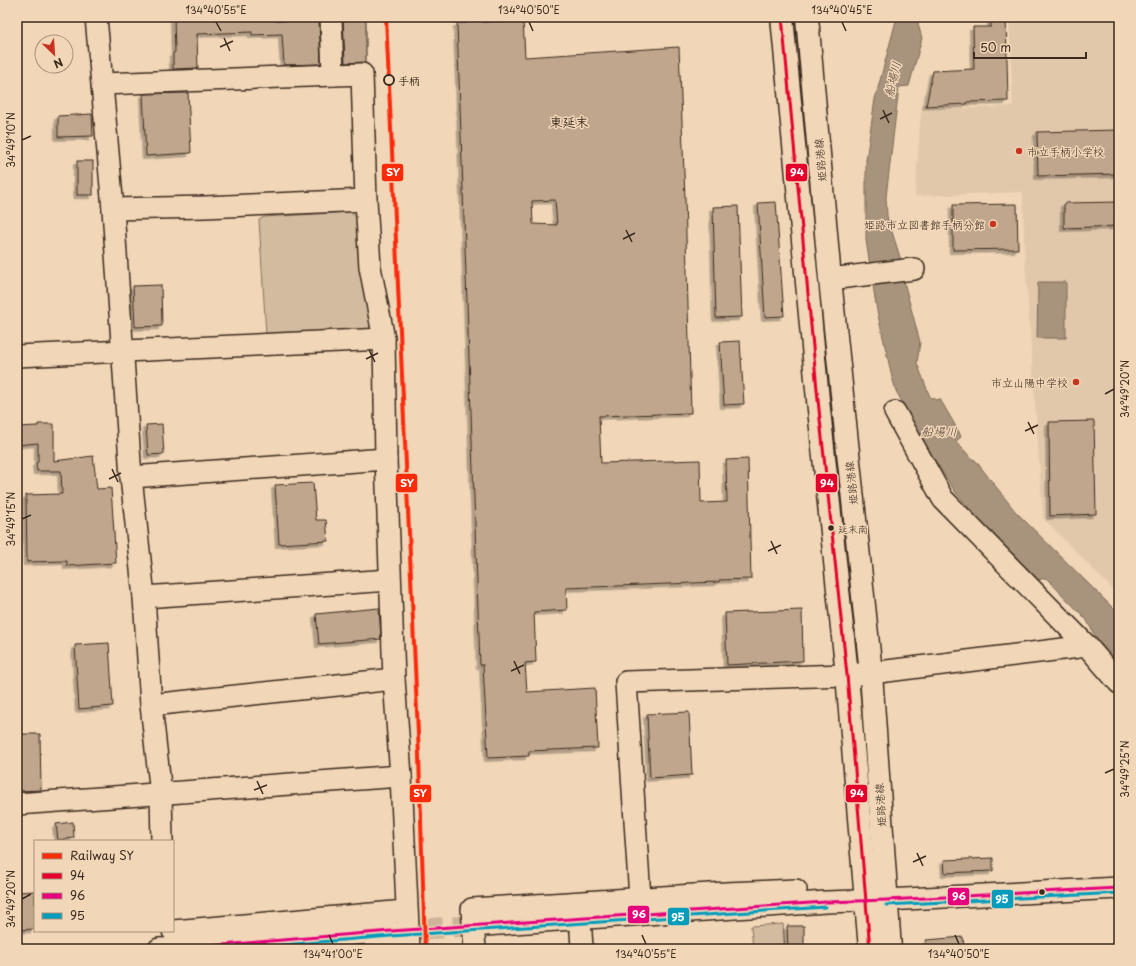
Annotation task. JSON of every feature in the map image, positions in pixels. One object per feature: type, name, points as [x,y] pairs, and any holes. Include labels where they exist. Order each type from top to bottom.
[{"type":"main road","name":"姫路港線","points":[[782,17],[847,675],[876,900],[890,949]]},
{"type":"main road","name":"姫路港線","points":[[807,17],[830,279],[871,673],[876,900],[870,949]]},
{"type":"street","points":[[96,17],[113,210],[131,477],[144,597],[151,705],[161,794],[162,840]]},
{"type":"street","points":[[331,17],[333,75]]},
{"type":"street","points":[[102,84],[362,74],[366,200],[370,267],[384,339],[390,580],[408,948],[374,949]]},
{"type":"street","points":[[113,210],[366,200]]},
{"type":"street","points":[[830,279],[914,269]]},
{"type":"street","points":[[17,356],[384,339]]},
{"type":"street","points":[[895,412],[943,499],[1087,646],[1119,683]]},
{"type":"street","points":[[131,477],[386,459]]},
{"type":"street","points":[[144,597],[390,580]]},
{"type":"street","points":[[640,898],[626,682],[847,675],[1087,646]]},
{"type":"street","points":[[151,705],[394,679]]},
{"type":"street","points":[[17,804],[400,776]]},
{"type":"street","points":[[477,931],[826,902],[1119,888]]},
{"type":"street","points":[[477,931],[640,898],[811,889],[826,902]]},
{"type":"street","points":[[477,931],[582,941],[812,915],[826,902]]},
{"type":"street","points":[[165,939],[406,912]]},
{"type":"street","points":[[165,939],[391,931]]},
{"type":"shaded area","points":[[1009,17],[1119,17],[1119,596],[1043,518],[1024,246],[1023,192],[915,196],[921,111],[1013,106]]},
{"type":"shaded area","points":[[350,212],[359,220],[375,326],[371,331],[266,335],[259,220],[264,217]]},
{"type":"shaded area","points":[[783,924],[785,949],[753,949],[751,926]]},
{"type":"water","name":"船場川","points":[[897,17],[920,17],[918,24],[922,38],[909,86],[899,87],[886,197],[887,216],[906,276],[903,278],[920,342],[917,363],[930,397],[936,400],[940,399],[959,432],[961,437],[956,441],[972,459],[975,460],[1015,511],[1119,614],[1119,667],[1095,636],[1086,619],[1046,578],[1038,580],[986,527],[956,493],[930,453],[896,391],[877,311],[866,240],[866,160],[875,99]]},
{"type":"water","points":[[1038,282],[1066,282],[1066,338],[1037,338]]},
{"type":"building","points":[[174,17],[275,17],[276,21],[319,20],[321,64],[284,65],[282,34],[252,35],[252,32],[197,34],[198,68],[173,69],[173,53],[175,52]]},
{"type":"building","points":[[343,17],[366,17],[366,62],[345,63]]},
{"type":"building","points":[[465,17],[482,17],[483,22],[523,20],[525,57],[679,47],[691,413],[599,416],[601,463],[700,460],[701,503],[727,502],[726,460],[748,459],[751,579],[719,580],[719,582],[566,588],[567,610],[534,612],[536,662],[525,663],[527,692],[595,688],[598,748],[529,751],[529,756],[488,758],[483,665],[480,665],[457,23],[466,23]],"holes":[[[555,200],[557,225],[533,224],[532,201]]]},
{"type":"building","points":[[991,17],[1006,17],[1008,101],[967,102],[967,104],[926,106],[933,71],[974,69],[973,27],[991,27]]},
{"type":"building","points":[[188,93],[191,153],[146,156],[143,94]]},
{"type":"building","points":[[92,114],[93,136],[58,137],[58,116]]},
{"type":"building","points":[[1118,130],[1119,174],[1038,176],[1037,132]]},
{"type":"building","points":[[77,161],[93,161],[93,195],[77,195]]},
{"type":"building","points":[[776,202],[784,316],[765,317],[758,203]]},
{"type":"building","points":[[1119,202],[1119,226],[1064,228],[1064,203]]},
{"type":"building","points":[[1017,204],[1018,249],[953,250],[953,205]]},
{"type":"building","points":[[738,206],[742,317],[716,318],[713,207]]},
{"type":"building","points":[[161,285],[162,326],[135,327],[133,286]]},
{"type":"building","points":[[740,341],[744,404],[724,405],[720,342]]},
{"type":"building","points":[[1094,421],[1096,514],[1050,516],[1049,422]]},
{"type":"building","points":[[38,424],[54,424],[54,461],[93,456],[97,489],[111,488],[116,563],[67,566],[67,561],[27,562],[26,495],[62,494],[61,471],[37,471],[36,463],[38,462],[38,443],[17,445],[17,427],[38,426]]},
{"type":"building","points":[[162,424],[164,454],[148,455],[146,425]]},
{"type":"building","points":[[313,483],[316,520],[326,520],[328,541],[279,544],[275,485]]},
{"type":"building","points":[[379,608],[381,639],[319,644],[316,614]]},
{"type":"building","points":[[802,610],[803,661],[727,665],[725,613]]},
{"type":"building","points":[[109,643],[113,706],[79,709],[75,645]]},
{"type":"building","points":[[689,712],[692,775],[650,778],[647,714]]},
{"type":"building","points":[[17,734],[40,734],[41,790],[17,791]]},
{"type":"building","points":[[73,822],[74,838],[58,840],[56,824]]},
{"type":"building","points":[[993,858],[993,871],[945,873],[944,860]]},
{"type":"building","points":[[34,891],[34,929],[17,930],[17,892]]},
{"type":"building","points":[[787,926],[804,926],[804,949],[788,949]]},
{"type":"building","points":[[963,937],[964,949],[926,949],[926,940]]},
{"type":"tunnel","points":[[391,931],[485,925]]},
{"type":"rail line","name":"SY","points":[[386,17],[419,756],[425,949]]},
{"type":"transit line","name":"94","points":[[782,17],[818,400],[847,675],[870,949]]},
{"type":"transit line","name":"96","points":[[159,949],[391,931],[826,902],[1119,888]]},
{"type":"transit line","name":"95","points":[[886,905],[1119,893]]},
{"type":"transit line","name":"95","points":[[235,949],[391,936],[826,907]]},
{"type":"place","name":"手柄","points":[[389,80]]},
{"type":"place","name":"市立手柄小学校","points":[[1019,151]]},
{"type":"place","name":"姫路市立図書館手柄分館","points":[[993,224]]},
{"type":"place","name":"市立山陽中学校","points":[[1076,382]]},
{"type":"place","name":"延末南","points":[[831,528]]},
{"type":"district","name":"東延末","points":[[569,121]]}]
